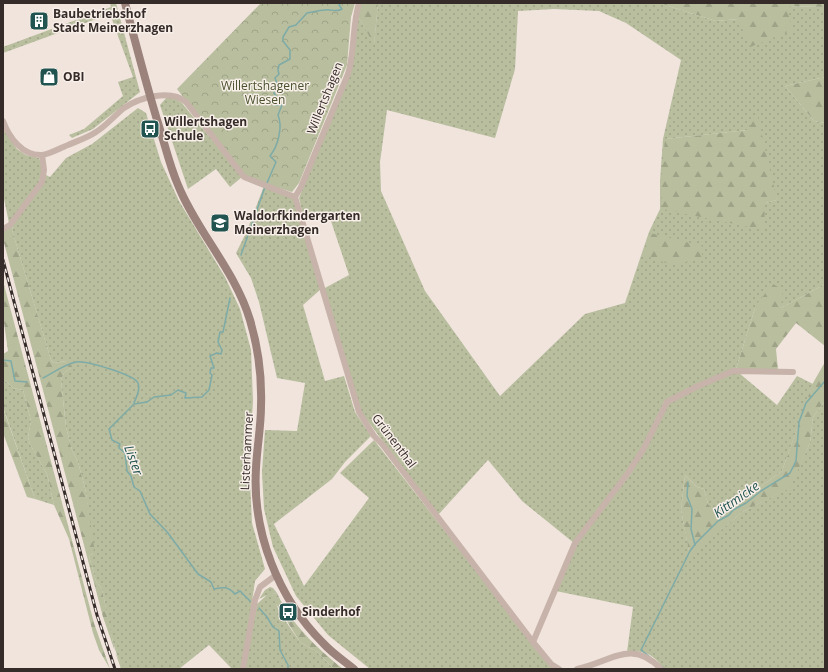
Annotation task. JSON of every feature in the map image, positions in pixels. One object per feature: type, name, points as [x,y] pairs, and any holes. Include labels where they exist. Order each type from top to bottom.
[{"type":"main road","name":"Listerhammer","points":[[125,3],[151,98],[177,184],[187,206],[238,291],[250,318],[261,375],[261,406],[256,470],[257,503],[264,541],[276,575],[294,608],[323,644],[354,669]]},
{"type":"street","name":"Willertshagen","points":[[295,197],[301,187],[348,74],[353,57],[356,16],[360,3]]},
{"type":"street","points":[[3,121],[8,133],[23,150],[42,155],[90,136],[129,105],[165,94],[180,97],[186,102],[244,177],[295,197]]},
{"type":"street","points":[[3,229],[10,225],[42,182],[44,170],[42,155]]},
{"type":"street","name":"Grünenthal","points":[[295,197],[359,412],[374,436],[533,642],[551,664],[559,669]]},
{"type":"street","points":[[533,642],[575,543],[628,473],[644,448],[667,402],[733,371],[793,372]]},
{"type":"street","points":[[243,669],[256,600],[260,587],[276,575]]},
{"type":"street","points":[[577,669],[625,652],[639,653],[654,662],[661,669]]},
{"type":"green space","points":[[110,3],[116,3],[140,92],[93,129],[72,138],[69,135],[84,129],[123,96],[118,82],[133,77],[110,14],[3,53],[3,47],[111,7]]},
{"type":"green space","name":"Willertshagener Wiesen","points":[[261,3],[355,3],[351,17],[347,65],[299,183],[292,192],[249,179],[241,171],[177,89]]},
{"type":"green space","points":[[357,3],[378,3],[374,45],[358,16]]},
{"type":"green space","points":[[378,3],[659,3],[716,21],[738,19],[786,6],[825,7],[825,77],[785,86],[814,121],[825,123],[825,284],[781,308],[756,305],[736,369],[664,402],[642,447],[627,472],[574,543],[522,501],[488,460],[438,515],[361,412],[323,289],[349,275],[329,215],[304,220],[299,198],[324,133],[349,77],[358,16],[374,44]],"holes":[[[554,9],[599,11],[626,23],[681,60],[663,139],[660,209],[649,232],[625,303],[585,314],[500,396],[425,291],[381,191],[380,162],[387,110],[495,138],[515,69],[518,11]],[[748,130],[777,200],[765,203],[665,139]]]},
{"type":"green space","points":[[659,3],[825,3],[825,7],[786,6],[793,30],[750,47],[738,19],[716,21]]},
{"type":"green space","points":[[825,77],[825,123],[814,121],[785,86]]},
{"type":"green space","points":[[167,97],[174,98],[182,103],[242,177],[230,187],[216,169],[188,189],[160,105]]},
{"type":"green space","points":[[138,108],[146,113],[161,162],[179,201],[225,277],[240,309],[251,350],[253,401],[249,462],[252,523],[265,569],[255,581],[242,669],[232,669],[209,645],[179,669],[124,669],[120,662],[113,642],[102,589],[96,581],[89,556],[93,553],[86,492],[66,427],[61,380],[64,373],[71,368],[66,361],[54,363],[51,360],[12,230],[13,225],[44,182],[46,175],[50,177],[66,158],[92,144]]},
{"type":"green space","points":[[757,114],[777,200],[765,203],[764,230],[662,209],[661,181],[665,139],[748,130]]},
{"type":"green space","points":[[3,129],[17,149],[26,155],[39,158],[41,167],[41,176],[38,185],[9,223],[3,194]]},
{"type":"green space","points":[[264,186],[293,198],[321,289],[303,305],[325,381],[344,376],[355,412],[371,436],[345,462],[332,479],[274,524],[304,586],[369,498],[340,473],[374,440],[550,666],[554,669],[370,669],[328,635],[296,596],[273,547],[264,509],[262,472],[265,430],[297,431],[305,383],[277,378],[259,302],[251,278],[236,253],[246,233]]},
{"type":"green space","points":[[13,225],[12,230],[51,360],[54,363],[66,361],[72,366],[64,373],[61,380],[66,427],[86,492],[94,547],[93,553],[89,556],[96,581],[102,589],[115,651],[103,617],[3,239],[3,231]]},
{"type":"green space","points":[[650,233],[702,246],[702,260],[669,264],[643,255]]},
{"type":"green space","points":[[3,281],[94,623],[110,669],[99,650],[93,633],[69,539],[54,505],[47,474],[30,444],[28,437],[31,421],[23,390],[13,388],[6,381],[3,383],[3,354],[8,351],[3,316]]},
{"type":"green space","points":[[773,284],[783,290],[781,308],[825,284],[825,346],[796,323],[776,349],[778,370],[736,369],[756,305]]},
{"type":"green space","points":[[825,362],[825,401],[813,417],[810,443],[790,488],[742,512],[690,557],[681,510],[685,475],[697,487],[704,489],[708,504],[719,514],[733,507],[782,471],[813,383]]},
{"type":"green space","points":[[731,373],[739,373],[777,405],[797,376],[813,384],[782,471],[733,507],[719,514],[708,504],[704,489],[697,487],[685,475],[681,510],[690,556],[742,512],[789,488],[810,443],[813,417],[825,401],[825,669],[664,669],[648,654],[627,652],[633,607],[556,591],[576,544],[630,475],[669,404],[677,398]]},
{"type":"green space","points":[[6,381],[13,388],[23,390],[31,421],[28,437],[30,444],[47,474],[54,505],[35,499],[4,410],[6,405],[3,403],[3,383]]},
{"type":"green space","points":[[3,403],[6,405],[4,411],[35,499],[27,497],[3,433]]},
{"type":"green space","points":[[270,587],[277,593],[272,594],[280,613],[300,642],[317,652],[334,669],[245,669],[257,604],[267,595],[259,599],[265,590]]},
{"type":"green space","points":[[277,593],[297,625],[324,653],[343,669],[334,669],[317,652],[300,642],[273,599],[272,594]]},
{"type":"green space","points":[[115,653],[124,669],[121,669]]},
{"type":"waterway","name":"Lister","points":[[267,183],[276,162],[270,156],[279,136],[280,125],[278,115],[282,105],[275,105],[277,98],[274,93],[278,86],[275,78],[279,74],[279,65],[290,59],[290,50],[283,41],[283,37],[289,27],[296,25],[307,13],[325,10],[336,11],[342,9],[339,5],[341,3]]},
{"type":"waterway","name":"Lister","points":[[241,255],[265,187]]},
{"type":"waterway","name":"Lister","points":[[230,298],[223,332],[220,332],[218,342],[222,350],[221,354],[217,353],[210,356],[214,368],[211,368],[210,373],[212,375],[209,390],[202,397],[185,398],[186,393],[178,390],[171,395],[154,397],[147,402],[134,404],[109,429],[112,440],[120,444],[119,448],[125,453],[127,471],[131,476],[134,487],[140,491],[150,514],[168,533],[198,574],[211,582],[214,589],[225,588],[235,594],[240,591],[250,601]]},
{"type":"waterway","points":[[3,360],[11,361],[15,381],[27,382]]},
{"type":"waterway","points":[[43,378],[72,363],[89,363],[119,372],[135,380],[139,385],[139,391],[134,403]]},
{"type":"waterway","name":"Kittmicke","points":[[665,669],[641,650],[690,551],[718,521],[790,473],[796,461],[799,422],[806,403],[825,381]]},
{"type":"waterway","points":[[688,482],[687,496],[692,509],[691,529],[695,545]]},
{"type":"waterway","name":"Lister","points":[[259,608],[273,627],[279,631],[280,650],[288,665],[288,669]]},
{"type":"railway","points":[[3,260],[97,615],[115,669]]},
{"type":"place","name":"Baubetriebshof Stadt Meinerzhagen","points":[[39,21]]},
{"type":"place","name":"OBI","points":[[49,77]]},
{"type":"place","name":"Willertshagen Schule","points":[[150,129]]},
{"type":"place","name":"Waldorfkindergarten Meinerzhagen","points":[[220,223]]},
{"type":"place","name":"Sinderhof","points":[[288,612]]}]
